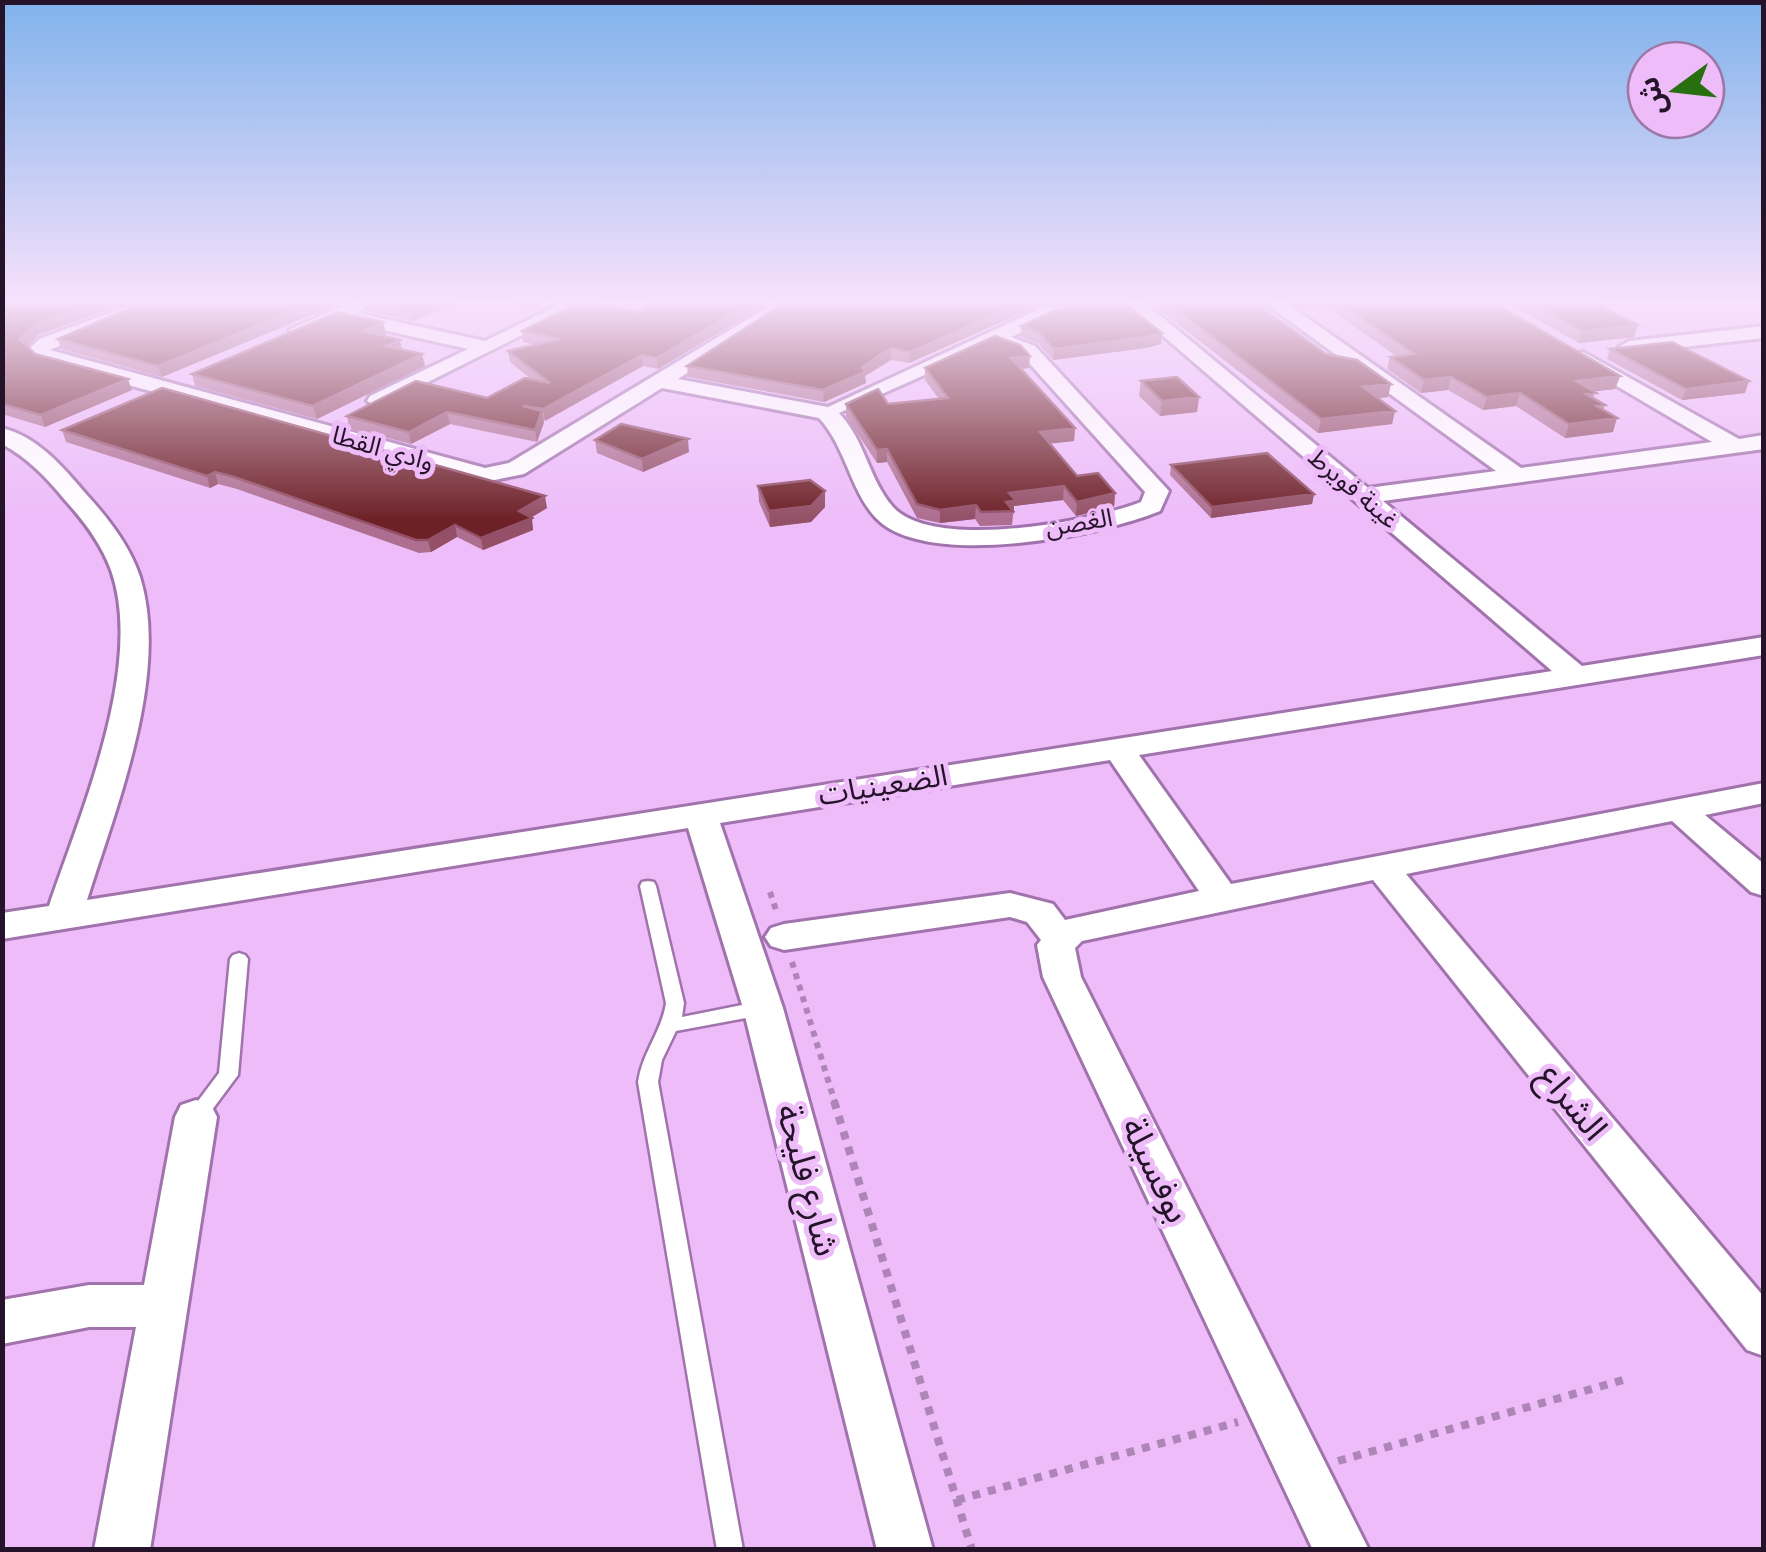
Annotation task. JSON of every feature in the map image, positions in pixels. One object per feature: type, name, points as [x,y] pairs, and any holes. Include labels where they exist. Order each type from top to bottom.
[{"type":"street","name":"وادي القطا","points":[[117,375],[475,473],[496,474],[516,469],[666,375]]},
{"type":"street","points":[[130,402],[193,375]]},
{"type":"street","points":[[320,430],[430,375]]},
{"type":"street","points":[[657,381],[826,413],[909,375]]},
{"type":"street","name":"الغصن","points":[[826,413],[842,432],[885,513],[895,522],[930,536],[975,538],[1134,514],[1156,501],[1157,490],[1051,375]]},
{"type":"street","name":"غينة فويرط","points":[[1220,375],[1574,674]]},
{"type":"street","points":[[1376,375],[1515,474]]},
{"type":"street","points":[[1613,375],[1735,446]]},
{"type":"street","points":[[1363,496],[1764,442]]},
{"type":"street","points":[[2,462],[29,444],[112,543],[128,583],[134,630],[128,685],[106,782],[64,916]]},
{"type":"street","name":"الضعينيات","points":[[2,926],[1764,646]]},
{"type":"street","points":[[1117,748],[1222,898]]},
{"type":"street","points":[[784,937],[1010,905],[1040,914],[1061,940],[1090,924],[1764,793]]},
{"type":"street","points":[[1678,809],[1764,884]]},
{"type":"street","name":"شارع فليحة","points":[[700,814],[762,1008],[906,1550]]},
{"type":"street","name":"الشراع","points":[[1383,870],[1764,1334]]},
{"type":"street","name":"بوفسيلة","points":[[1061,940],[1056,944],[1055,960],[1062,977],[1342,1550]]},
{"type":"street","points":[[122,1550],[196,1118]]},
{"type":"street","points":[[2,1322],[90,1306],[162,1306]]},
{"type":"lane","points":[[648,886],[675,1003],[668,1026],[652,1053],[648,1082],[730,1550]]},
{"type":"lane","points":[[196,1118],[228,1074],[239,959]]},
{"type":"lane","points":[[668,1026],[762,1008]]},
{"type":"path","points":[[770,892],[972,1550]]},
{"type":"path","points":[[1303,1470],[1624,1380]]},
{"type":"path","points":[[956,1500],[1274,1412]]},
{"type":"building","points":[[2,375],[115,375],[128,379],[41,415],[2,404]]},
{"type":"building","points":[[197,375],[377,375],[313,406]]},
{"type":"building","points":[[540,375],[605,375],[543,409],[523,406],[542,411],[535,430],[447,412],[409,432],[347,416],[416,381],[487,398],[525,378],[550,383]]},
{"type":"building","points":[[740,375],[857,375],[823,390]]},
{"type":"building","points":[[931,375],[1027,375],[1075,428],[1040,432],[1077,476],[1098,473],[1115,493],[1077,502],[1064,486],[1009,493],[1015,500],[1006,502],[1013,511],[981,512],[976,505],[940,510],[917,504],[887,449],[877,450],[846,404],[878,389],[888,404],[948,398]]},
{"type":"building","points":[[1263,375],[1379,375],[1391,384],[1363,387],[1395,411],[1321,419]]},
{"type":"building","points":[[1417,375],[1619,375],[1576,381],[1596,393],[1586,394],[1605,405],[1597,406],[1617,418],[1569,424],[1520,393],[1487,397],[1451,377],[1424,380]]},
{"type":"building","points":[[1660,375],[1738,375],[1749,381],[1686,389]]},
{"type":"building","points":[[1177,377],[1199,397],[1162,401],[1141,381]]},
{"type":"building","points":[[162,388],[545,496],[519,511],[532,518],[481,538],[455,525],[428,540],[416,540],[234,477],[215,472],[207,476],[62,430]]},
{"type":"building","points":[[621,424],[688,439],[642,459],[595,440]]},
{"type":"building","points":[[1267,453],[1314,494],[1212,507],[1171,465]]},
{"type":"building","points":[[810,480],[825,491],[811,506],[769,511],[758,486]]}]
